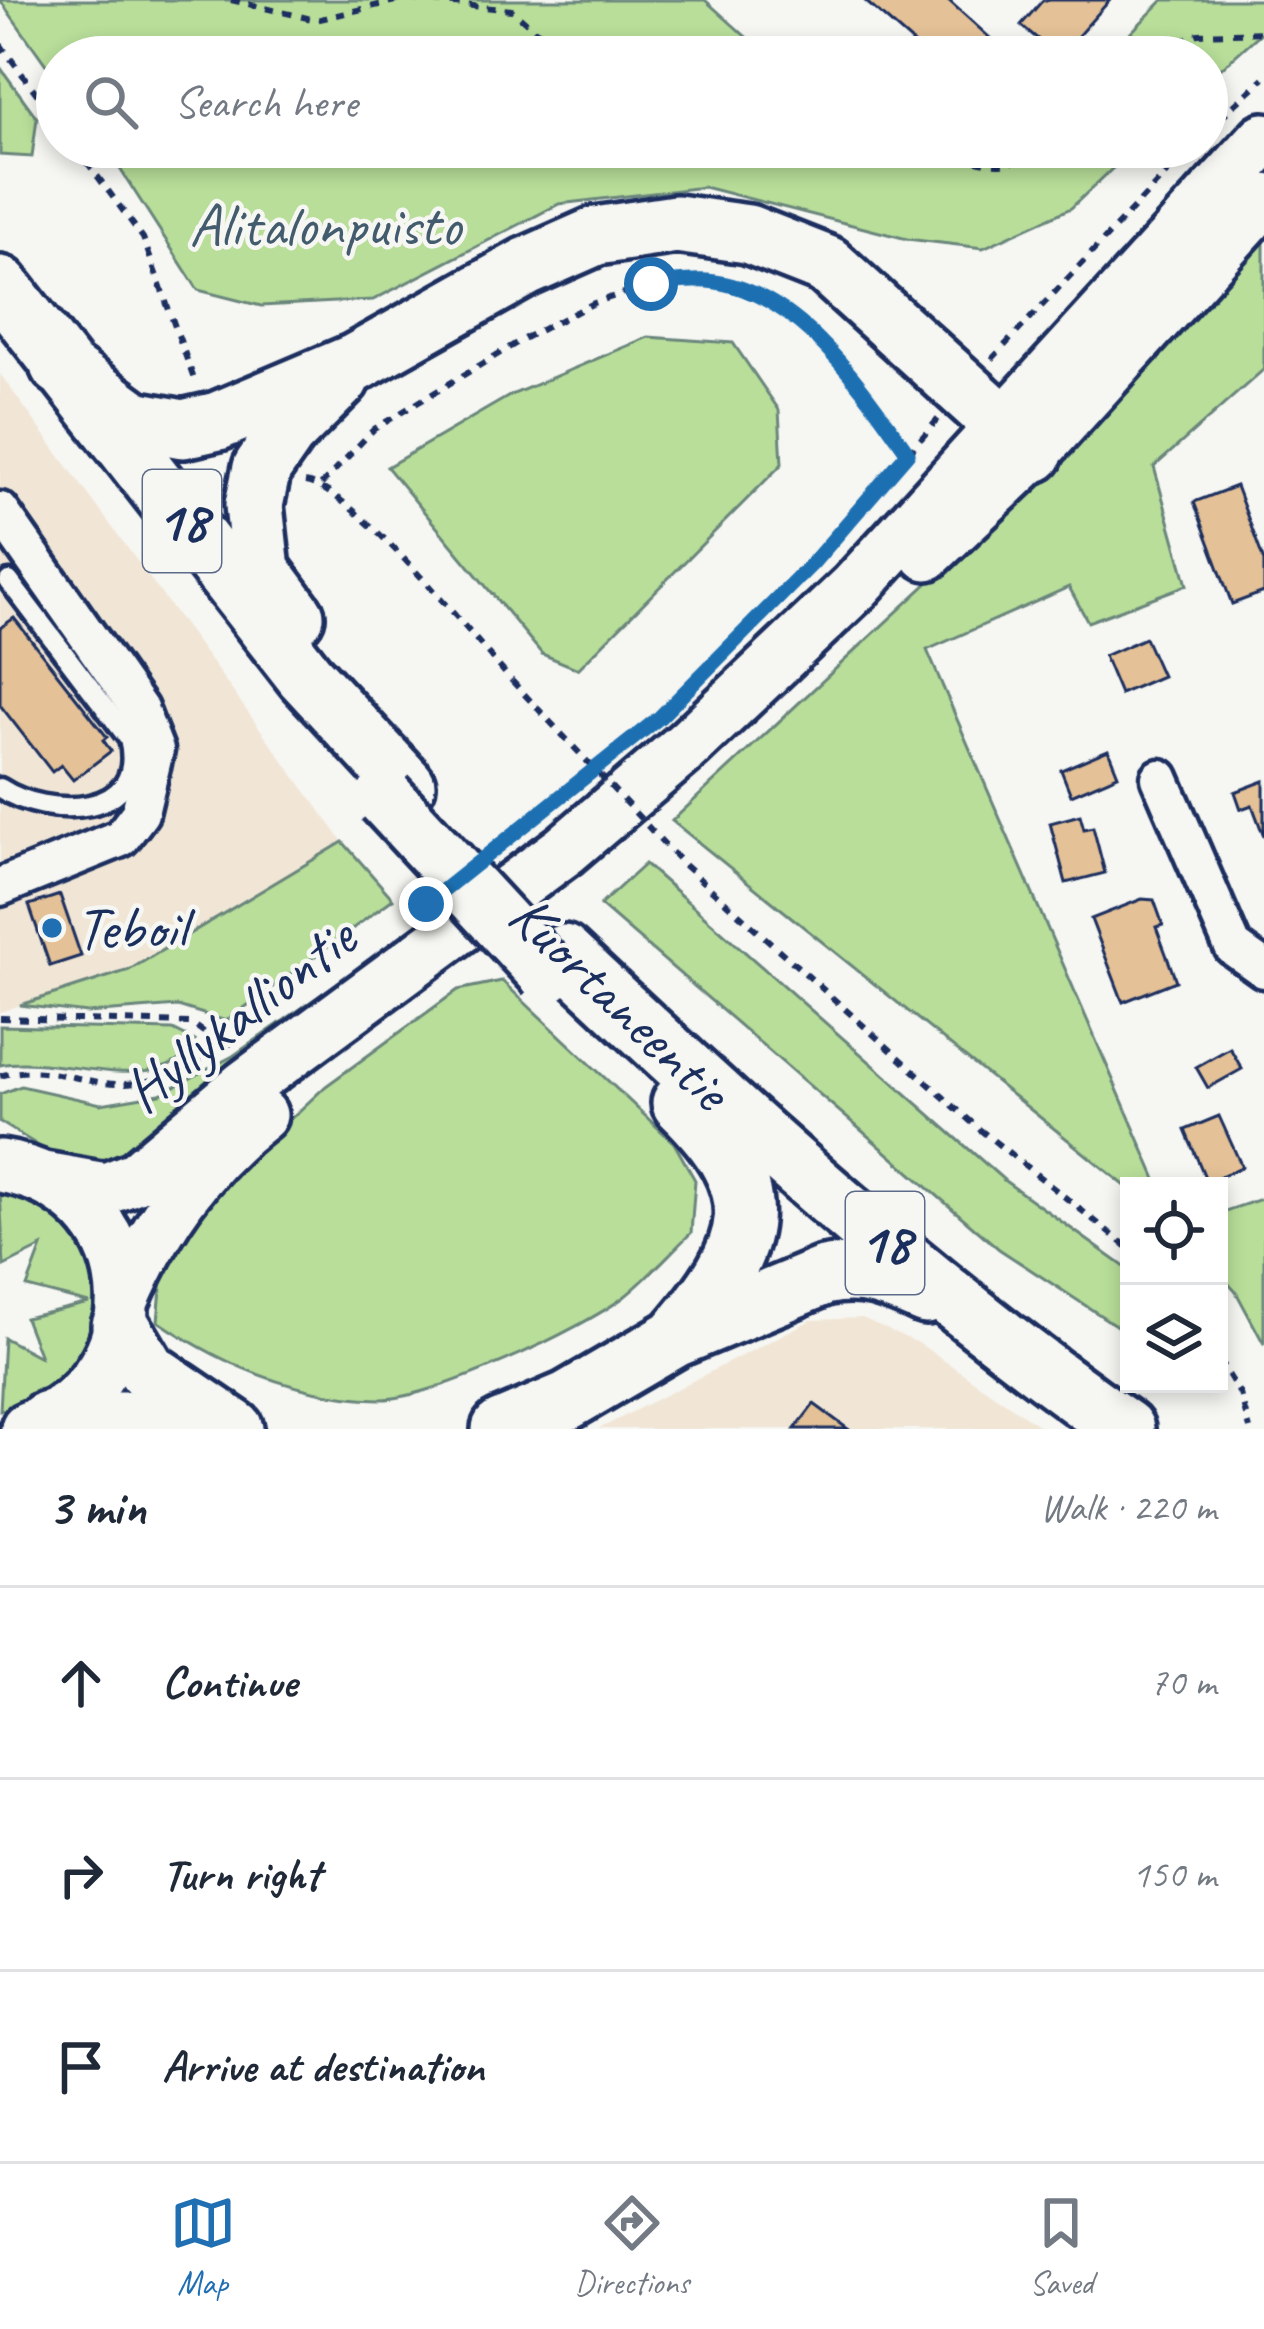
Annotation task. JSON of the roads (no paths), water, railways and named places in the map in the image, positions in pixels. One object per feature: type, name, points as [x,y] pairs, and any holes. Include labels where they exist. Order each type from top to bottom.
[{"type":"highway","points":[[59,365],[134,419],[183,430],[218,421],[355,363],[526,267],[579,244],[676,224],[748,234],[827,265],[1018,440]]},
{"type":"highway","name":"Kuortaneentie","points":[[0,285],[396,792],[555,963],[969,1313],[1125,1429]]},
{"type":"highway","points":[[355,363],[287,432],[262,468],[255,531],[261,570],[377,726],[396,792]]},
{"type":"highway","points":[[555,963],[724,1146],[738,1180],[745,1218],[739,1251],[720,1286],[675,1338]]},
{"type":"highway","points":[[502,1429],[567,1401],[675,1338],[824,1276],[850,1270],[878,1274],[969,1313]]},
{"type":"highway","points":[[122,1313],[147,1370],[235,1429]]},
{"type":"highway","points":[[36,1425],[136,1420],[196,1429]]},
{"type":"main road","name":"Hyllykalliontie","points":[[17,1166],[106,1189],[136,1177],[245,1085],[565,850],[688,745],[1018,440],[1264,139]]},
{"type":"main road","name":"Hyllykalliontie","points":[[36,1425],[95,1382],[170,1210],[238,1133],[701,767],[1018,440],[1264,200]]},
{"type":"main road","points":[[17,1166],[67,1190],[102,1227],[121,1274],[122,1313]]},
{"type":"street","points":[[0,511],[139,709],[155,750],[140,813],[121,838],[0,887]]},
{"type":"street","points":[[1160,778],[1233,947],[1264,969]]},
{"type":"lane","points":[[0,788],[27,806],[73,810],[104,800],[130,776],[134,760],[129,739],[9,581]]},
{"type":"place","name":"Teboil","points":[[52,928]]},
{"type":"park label","name":"Alitalonpuisto","points":[[325,225]]}]
